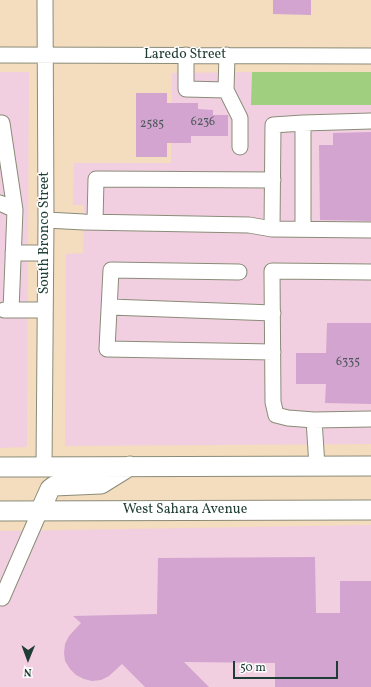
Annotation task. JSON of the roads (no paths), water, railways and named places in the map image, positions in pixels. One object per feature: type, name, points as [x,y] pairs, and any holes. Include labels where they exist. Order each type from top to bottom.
[{"type":"main road","points":[[40,511],[50,489],[54,486],[101,484],[130,466]]},
{"type":"main road","points":[[0,467],[371,466]]},
{"type":"main road","name":"West Sahara Avenue","points":[[0,511],[371,510]]},
{"type":"street","name":"South Bronco Street","points":[[44,466],[46,0]]},
{"type":"street","name":"Laredo Street","points":[[0,55],[371,56]]},
{"type":"street","points":[[186,55],[186,89],[226,90]]},
{"type":"street","points":[[227,55],[226,90],[240,118],[240,147]]},
{"type":"street","points":[[272,229],[273,125],[371,121]]},
{"type":"street","points":[[0,123],[2,123],[15,210],[8,310],[45,310]]},
{"type":"street","points":[[303,123],[303,229]]},
{"type":"street","points":[[96,222],[96,179],[273,180]]},
{"type":"street","points":[[0,203],[15,210]]},
{"type":"street","points":[[46,220],[249,225],[272,229],[371,230]]},
{"type":"street","points":[[13,253],[45,253]]},
{"type":"street","points":[[239,272],[111,270],[107,349],[273,352]]},
{"type":"street","points":[[371,272],[272,271],[273,402],[276,415],[288,418],[314,420],[371,419]]},
{"type":"street","points":[[110,307],[273,313]]},
{"type":"street","points":[[314,420],[316,466]]},
{"type":"street","points":[[0,581],[2,598],[40,511]]}]
